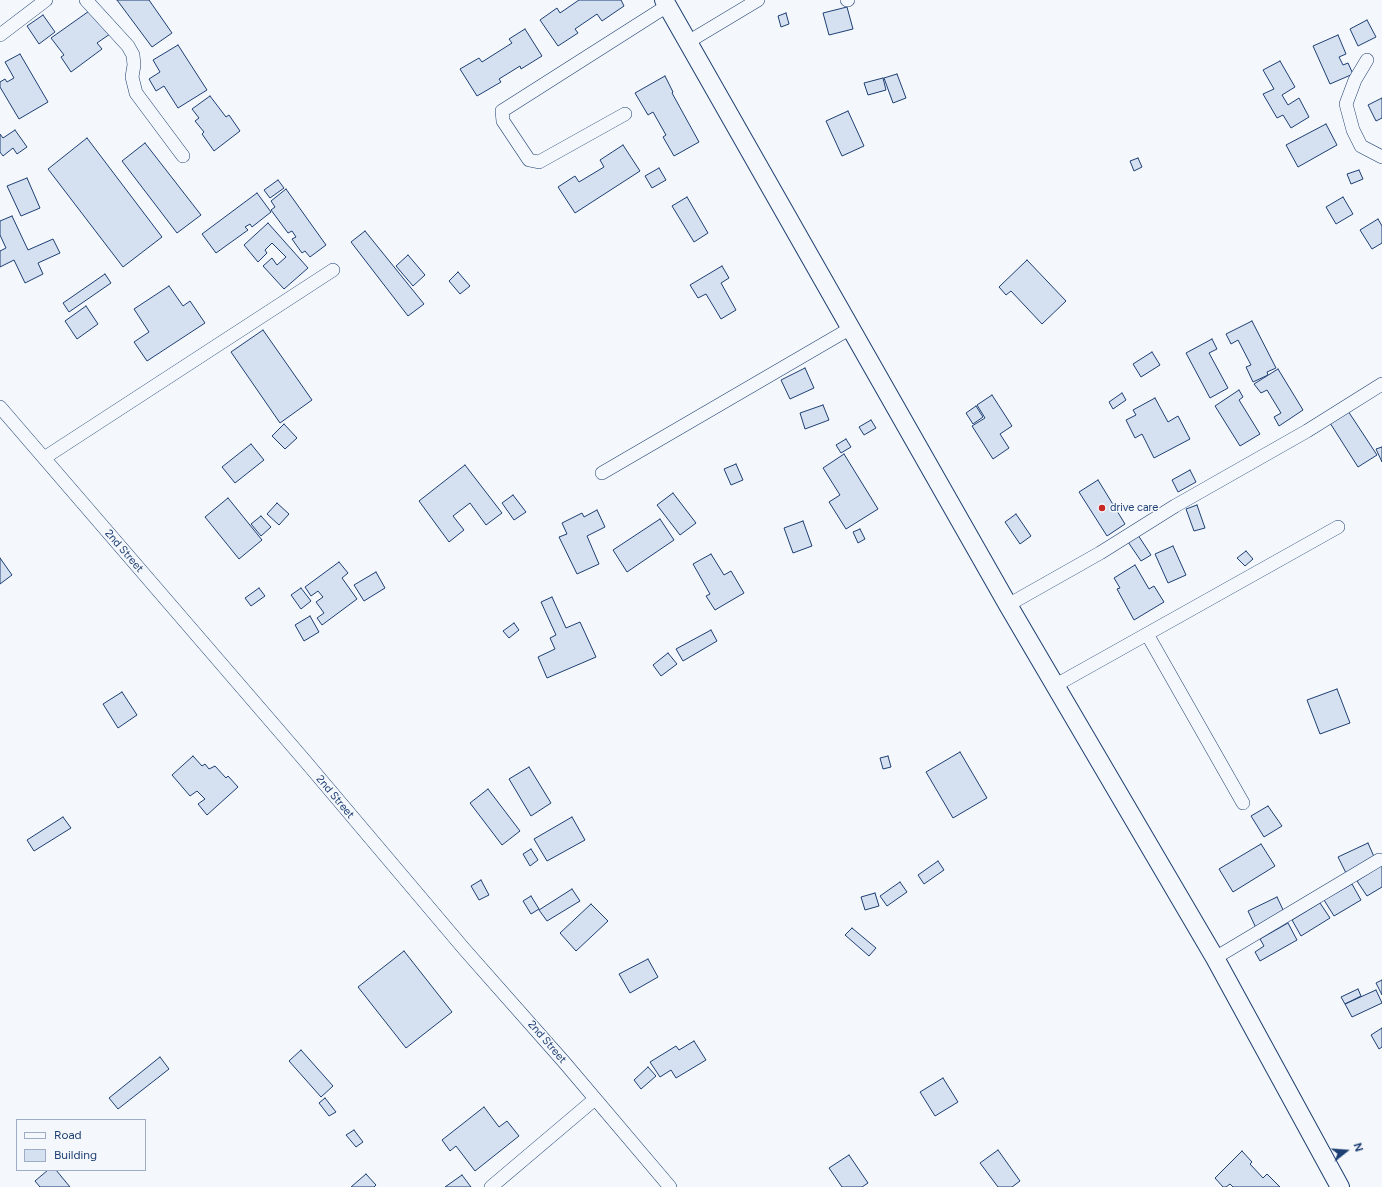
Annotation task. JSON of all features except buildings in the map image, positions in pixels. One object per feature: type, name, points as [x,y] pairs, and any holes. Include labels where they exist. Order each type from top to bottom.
[{"type":"main road","points":[[665,3],[1008,606],[1056,685],[1215,958],[1340,1187]]},
{"type":"street","points":[[0,36],[46,0]]},
{"type":"street","points":[[86,0],[128,46],[133,55],[134,65],[132,77],[136,92],[183,156]]},
{"type":"street","points":[[688,42],[758,0]]},
{"type":"street","points":[[625,114],[539,162],[529,160],[503,121],[502,111],[665,3]]},
{"type":"street","points":[[1367,60],[1355,80],[1346,104],[1353,130],[1361,146],[1382,157]]},
{"type":"street","points":[[44,458],[332,270]]},
{"type":"street","points":[[602,473],[851,328]]},
{"type":"street","points":[[1008,606],[1100,553],[1175,506],[1307,431],[1382,384]]},
{"type":"street","name":"2nd Street","points":[[0,407],[670,1187]]},
{"type":"street","points":[[1056,685],[1338,527]]},
{"type":"street","points":[[1148,634],[1243,803]]},
{"type":"street","points":[[1215,958],[1379,860]]},
{"type":"street","points":[[491,1187],[595,1099]]},
{"type":"place","name":"drive care","points":[[1102,508]]}]
